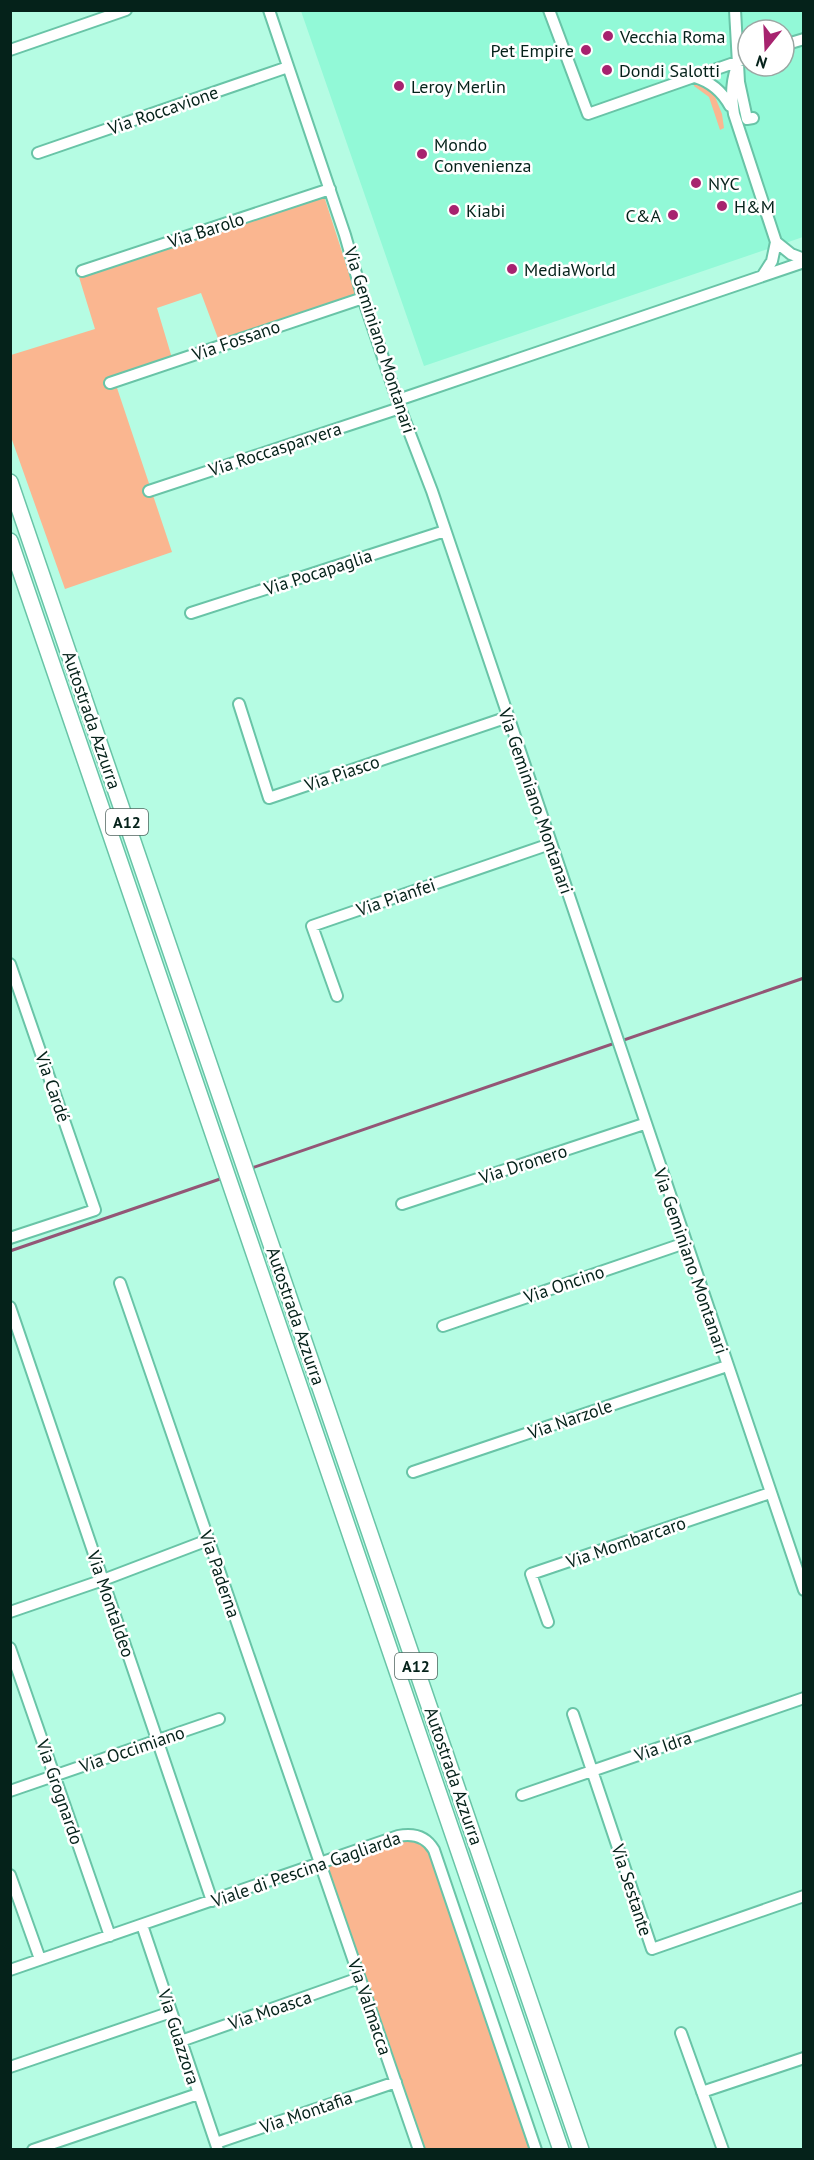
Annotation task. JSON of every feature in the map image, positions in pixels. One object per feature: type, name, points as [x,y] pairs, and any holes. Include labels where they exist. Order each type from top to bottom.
[{"type":"highway","name":"Autostrada Azzurra","points":[[10,482],[581,2150]]},
{"type":"highway","name":"Autostrada Azzurra","points":[[10,541],[561,2150]]},
{"type":"street","points":[[10,50],[126,10]]},
{"type":"street","name":"Via Geminiano Montanari","points":[[269,10],[330,189],[363,298],[445,531],[644,1124],[804,1590]]},
{"type":"street","points":[[549,10],[588,114],[736,62]]},
{"type":"street","name":"Via Roccavione","points":[[38,153],[288,67]]},
{"type":"street","points":[[717,69],[728,73],[734,114],[777,242],[791,254],[804,260]]},
{"type":"street","points":[[716,88],[713,81],[717,69]]},
{"type":"street","points":[[731,82],[736,72]]},
{"type":"street","points":[[695,77],[716,88],[724,96],[734,114]]},
{"type":"street","points":[[740,78],[747,119],[753,118]]},
{"type":"street","name":"Via Barolo","points":[[82,271],[330,189]]},
{"type":"street","points":[[762,276],[772,261],[777,242]]},
{"type":"street","name":"Via Roccasparvera","points":[[149,491],[804,260]]},
{"type":"street","name":"Via Fossano","points":[[110,383],[363,298]]},
{"type":"street","name":"Via Pocapaglia","points":[[191,613],[445,531]]},
{"type":"street","name":"Via Piasco","points":[[238,704],[269,798],[508,717]]},
{"type":"street","name":"Via Pianfei","points":[[337,996],[312,926],[550,844]]},
{"type":"street","name":"Via Cardé","points":[[10,964],[95,1210],[12,1234]]},
{"type":"street","name":"Via Dronero","points":[[402,1204],[644,1124]]},
{"type":"street","name":"Via Oncino","points":[[443,1326],[685,1243]]},
{"type":"street","name":"Via Paderna","points":[[120,1283],[321,1864]]},
{"type":"street","name":"Via Montaldeo","points":[[10,1307],[212,1901]]},
{"type":"street","name":"Via Narzole","points":[[413,1472],[727,1366]]},
{"type":"street","name":"Via Mombarcaro","points":[[548,1622],[531,1574],[770,1493]]},
{"type":"street","points":[[10,1612],[208,1540]]},
{"type":"street","name":"Via Grognardo","points":[[10,1648],[110,1936]]},
{"type":"street","name":"Via Idra","points":[[522,1794],[804,1698]]},
{"type":"street","name":"Via Sestante","points":[[573,1714],[652,1948],[804,1896]]},
{"type":"street","name":"Via Occimiano","points":[[10,1791],[219,1719]]},
{"type":"street","name":"Viale di Pescina Gagliarda","points":[[10,1970],[405,1835],[423,1838],[432,1846],[536,2150]]},
{"type":"street","name":"Via Valmacca","points":[[321,1864],[419,2150]]},
{"type":"street","points":[[10,1875],[40,1959]]},
{"type":"street","name":"Via Guazzora","points":[[142,1925],[217,2146]]},
{"type":"street","name":"Via Moasca","points":[[181,2041],[359,1978]]},
{"type":"street","points":[[10,2067],[171,2012]]},
{"type":"street","points":[[681,2033],[723,2150]]},
{"type":"street","points":[[702,2092],[804,2058]]},
{"type":"street","name":"Via Montafia","points":[[217,2146],[396,2082]]},
{"type":"street","points":[[33,2150],[198,2094]]},
{"type":"shaded area","points":[[301,11],[803,11],[803,237],[424,366]]},
{"type":"shaded area","points":[[694,82],[712,89],[722,114],[724,128],[720,130],[709,97],[694,86]]},
{"type":"shaded area","points":[[323,193],[356,295],[219,341],[201,293],[157,308],[172,358],[114,379],[172,552],[65,589],[11,437],[11,355],[95,329],[79,277]]},
{"type":"shaded area","points":[[404,1841],[417,1842],[428,1847],[531,2149],[424,2149],[326,1867]]},
{"type":"waterway","points":[[249,1169],[804,978]]},
{"type":"waterway","points":[[10,1251],[223,1178]]},
{"type":"place","name":"Vecchia Roma","points":[[608,36]]},
{"type":"place","name":"Pet Empire","points":[[586,50]]},
{"type":"place","name":"Dondi Salotti","points":[[607,70]]},
{"type":"place","name":"Leroy Merlin","points":[[399,86]]},
{"type":"place","name":"Mondo Convenienza","points":[[422,154]]},
{"type":"place","name":"NYC","points":[[696,183]]},
{"type":"place","name":"H&M","points":[[722,206]]},
{"type":"place","name":"Kiabi","points":[[454,210]]},
{"type":"place","name":"C&A","points":[[673,215]]},
{"type":"place","name":"MediaWorld","points":[[512,269]]}]
